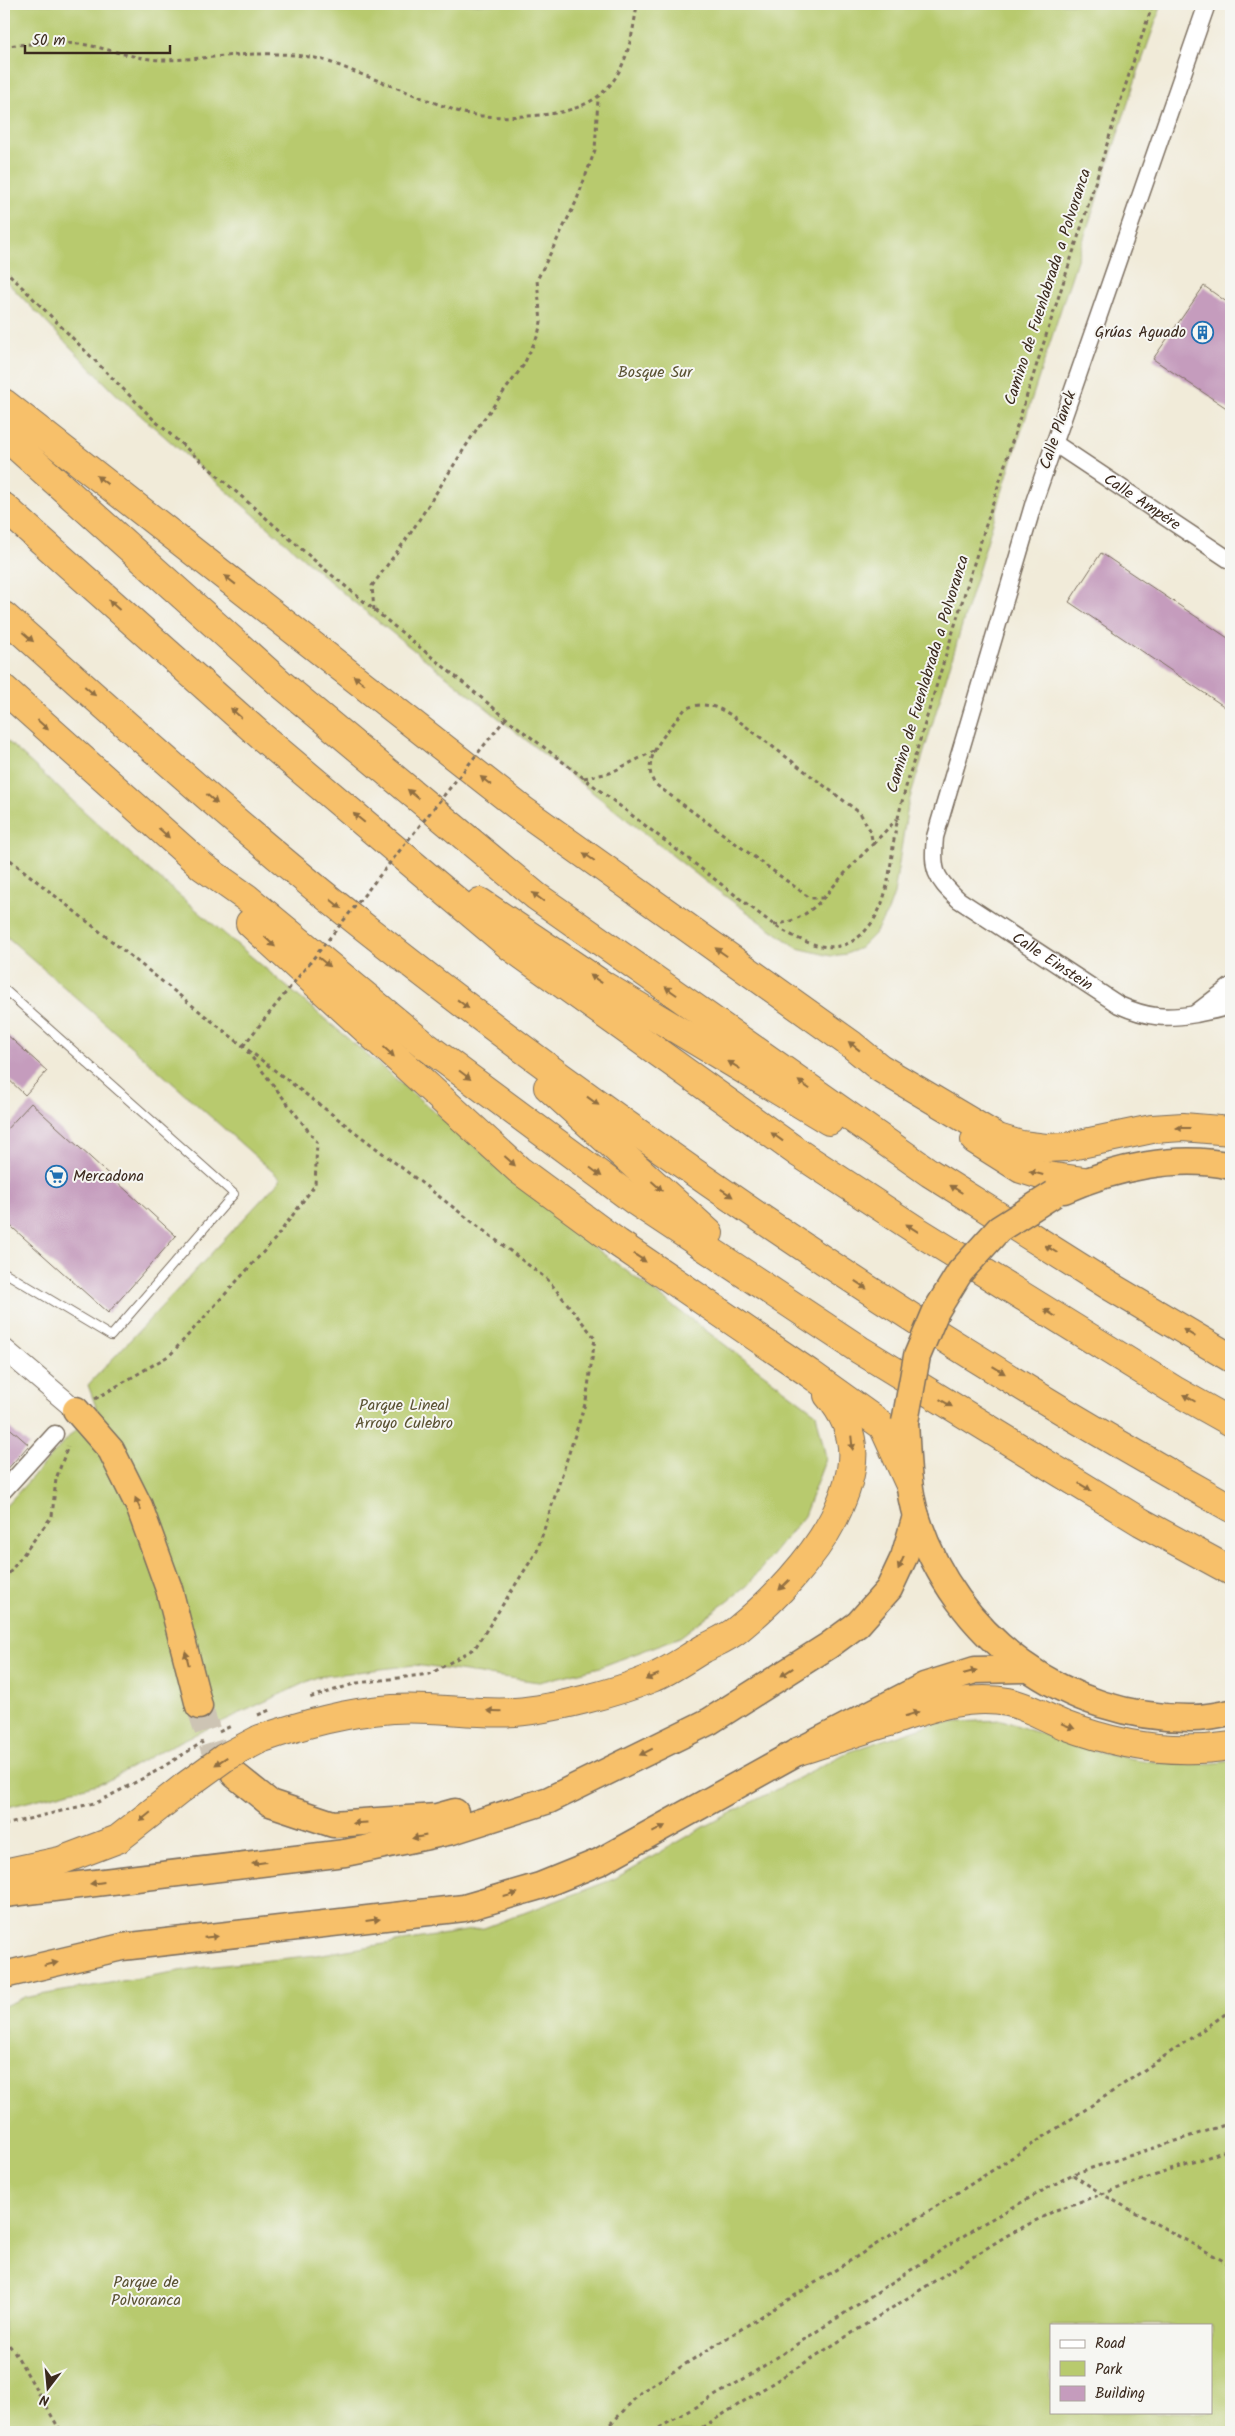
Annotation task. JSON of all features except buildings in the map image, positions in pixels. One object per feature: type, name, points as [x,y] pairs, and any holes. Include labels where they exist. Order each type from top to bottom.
[{"type":"highway","points":[[4,403],[524,811],[852,1044],[954,1125],[1021,1169],[1040,1175],[1084,1181]]},
{"type":"highway","points":[[4,435],[280,683],[536,896],[930,1173],[1108,1285],[1231,1358]]},
{"type":"highway","points":[[4,507],[261,736],[511,947],[800,1154],[916,1230],[1174,1390],[1231,1422]]},
{"type":"highway","points":[[4,616],[267,847],[366,928],[511,1041],[613,1116],[874,1294],[1166,1472],[1231,1508]]},
{"type":"highway","points":[[4,689],[203,867],[247,898],[426,1046],[635,1201],[860,1350],[1141,1522],[1231,1571]]},
{"type":"highway","points":[[203,867],[222,898],[519,1170],[618,1242],[810,1373],[883,1426],[908,1481]]},
{"type":"highway","points":[[424,872],[496,911],[603,985],[808,1110],[930,1173]]},
{"type":"highway","points":[[511,1041],[534,1075],[701,1227],[860,1350]]},
{"type":"highway","points":[[880,1068],[998,1138],[1021,1145],[1046,1148],[1066,1147],[1152,1129],[1183,1127],[1231,1131]]},
{"type":"highway","points":[[1231,1166],[1197,1162],[1161,1164],[1111,1173],[1084,1181],[1054,1194],[1000,1229],[960,1272],[936,1310],[917,1356],[905,1422],[908,1481],[916,1516],[941,1576],[979,1627],[1027,1669],[1079,1697],[1136,1714],[1194,1718],[1231,1713]]},
{"type":"highway","points":[[4,1873],[60,1861],[118,1839],[224,1758],[260,1739],[303,1724],[350,1713],[395,1709],[515,1712],[576,1701],[652,1678],[736,1631],[796,1574],[832,1522],[847,1489],[851,1472],[853,1447],[849,1428],[842,1411],[810,1373]]},
{"type":"highway","points":[[76,1410],[111,1450],[139,1506],[169,1589],[199,1706]]},
{"type":"highway","points":[[4,1894],[355,1851],[452,1831],[549,1800],[710,1721],[828,1646],[858,1624],[889,1589],[904,1558],[916,1516]]},
{"type":"highway","points":[[4,1975],[122,1947],[464,1908],[540,1886],[599,1862],[799,1751],[924,1686],[975,1670],[1027,1669]]},
{"type":"highway","points":[[799,1751],[950,1703],[989,1700],[1008,1702],[1024,1707],[1103,1739],[1135,1746],[1169,1750],[1205,1750],[1231,1746]]},
{"type":"highway","points":[[235,1775],[270,1803],[333,1824],[437,1817],[612,1768]]},
{"type":"street","name":"Calle Planck","points":[[933,863],[938,827],[1054,443],[1207,4]]},
{"type":"street","name":"Calle Ampére","points":[[1054,443],[1231,561]]},
{"type":"street","name":"Calle Einstein","points":[[933,863],[942,883],[959,900],[1119,1005],[1135,1012],[1163,1018],[1196,1014],[1231,1005]]},
{"type":"street","points":[[1196,1014],[1231,986]]},
{"type":"street","points":[[4,1349],[76,1410]]},
{"type":"street","points":[[4,1490],[56,1434]]},
{"type":"lane","points":[[4,990],[234,1194],[111,1336],[4,1272]]},
{"type":"path","points":[[4,46],[45,43],[86,45],[140,58],[164,60],[243,53],[281,53],[318,59],[459,111],[489,117],[564,112],[584,106],[598,99],[608,90],[623,64],[629,48],[637,4]]},
{"type":"path","name":"Camino de Fuenlabrada a Polvoranca","points":[[4,269],[154,420],[374,610],[506,718],[774,925],[794,937],[818,947],[838,947],[852,943],[867,929],[882,903],[897,819],[1015,429],[1153,4]]},
{"type":"path","points":[[374,610],[372,586],[410,534],[480,424],[523,366],[538,335],[541,322],[537,280],[576,202],[595,150],[598,99]]},
{"type":"path","points":[[825,898],[810,898],[655,784],[650,771],[654,751],[685,709],[705,704],[721,709],[860,813],[870,830],[873,844]]},
{"type":"path","points":[[243,1046],[506,718]]},
{"type":"path","points":[[584,778],[610,773],[628,762],[654,751]]},
{"type":"path","points":[[774,925],[789,923],[804,916],[825,898],[897,819]]},
{"type":"path","points":[[4,855],[243,1046],[548,1280],[595,1338],[586,1401],[536,1551],[475,1648],[430,1674],[356,1683],[305,1699]]},
{"type":"path","points":[[76,1410],[170,1355],[275,1239],[315,1185],[317,1142],[243,1046]]},
{"type":"path","points":[[4,1580],[52,1516],[56,1479],[68,1446],[56,1434]]},
{"type":"path","points":[[270,1710],[279,1707]]},
{"type":"path","points":[[4,1825],[98,1802],[152,1773]]},
{"type":"path","points":[[615,2432],[612,2423],[641,2392],[978,2178],[1166,2056],[1231,2010]]},
{"type":"path","points":[[652,2432],[742,2380],[977,2227],[1073,2174],[1231,2123]]},
{"type":"path","points":[[696,2432],[1006,2236],[1056,2210],[1231,2149]]},
{"type":"path","points":[[1073,2174],[1102,2194],[1231,2265]]},
{"type":"path","points":[[4,2339],[14,2351],[61,2432]]},
{"type":"green space","name":"Bosque Sur","points":[[4,4],[1162,4],[1138,72],[1009,469],[908,805],[894,894],[888,911],[875,933],[860,948],[846,954],[831,956],[797,948],[710,885],[350,599],[115,393],[4,279]]},
{"type":"green space","name":"Parque Lineal Arroyo Culebro","points":[[4,738],[134,857],[589,1243],[816,1413],[826,1458],[804,1516],[747,1586],[680,1637],[600,1667],[539,1682],[414,1665],[317,1677],[164,1749],[105,1782],[4,1808],[4,1508],[96,1407],[88,1385],[281,1179],[4,934]]},
{"type":"green space","name":"Parque de Polvoranca","points":[[1002,1720],[1086,1748],[1115,1755],[1172,1763],[1202,1764],[1231,1761],[1231,2432],[4,2432],[4,2006],[23,1998],[197,1968],[316,1955],[484,1928],[614,1879],[704,1827],[848,1752],[935,1723]]},
{"type":"tunnel","points":[[199,1706],[214,1750],[235,1775]]},
{"type":"place","name":"Grúas Aguado","points":[[1202,332]]},
{"type":"place","name":"Mercadona","points":[[57,1176]]}]
